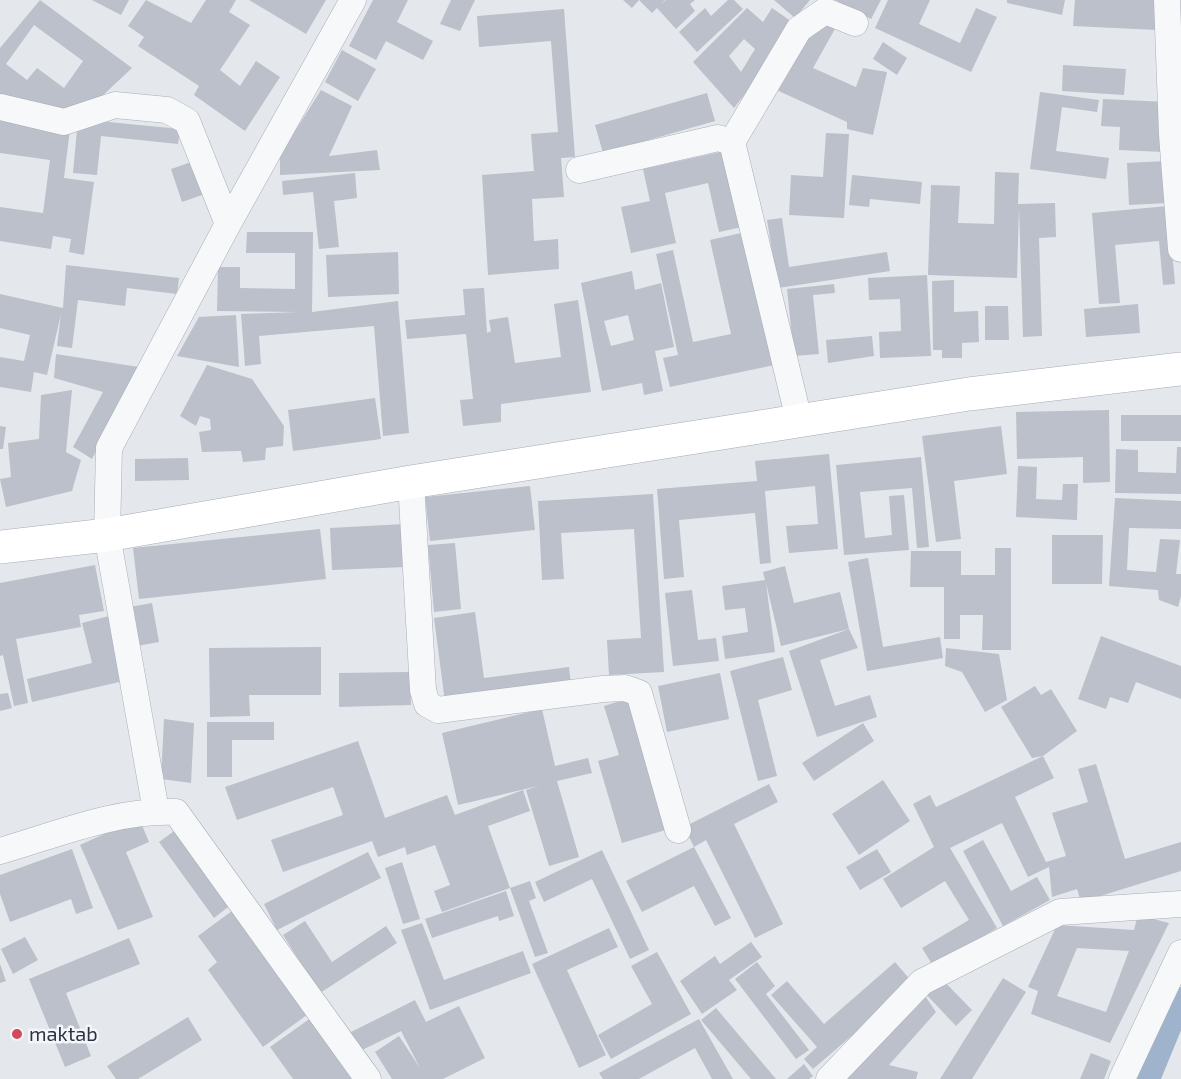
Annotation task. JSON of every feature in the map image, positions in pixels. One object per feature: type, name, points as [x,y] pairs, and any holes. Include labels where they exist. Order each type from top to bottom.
[{"type":"main road","points":[[0,548],[107,535],[411,482],[969,393],[1181,369]]},
{"type":"street","points":[[156,811],[107,535],[109,448],[228,224],[353,0]]},
{"type":"street","points":[[1167,0],[1172,135],[1181,249]]},
{"type":"street","points":[[799,420],[732,142],[799,29],[825,11],[855,23]]},
{"type":"street","points":[[0,107],[64,122],[115,105],[167,110],[187,121],[228,224]]},
{"type":"street","points":[[579,170],[718,138],[732,142]]},
{"type":"street","points":[[411,482],[423,690],[427,704],[438,710],[603,688],[625,688],[639,693],[678,830]]},
{"type":"street","points":[[0,851],[122,816],[156,811],[176,812],[368,1079]]},
{"type":"street","points":[[828,1079],[922,982],[1060,912],[1181,904]]},
{"type":"street","points":[[1122,1079],[1181,953]]},
{"type":"building","points":[[40,0],[132,68],[100,98],[50,112],[0,98],[0,48]],"holes":[[[34,25],[83,61],[64,88],[37,68],[27,80],[6,64]]]},
{"type":"building","points":[[92,0],[129,0],[121,15]]},
{"type":"building","points":[[146,0],[191,23],[206,0],[236,0],[229,12],[250,25],[220,70],[240,86],[256,61],[280,77],[245,131],[194,95],[199,86],[138,46],[144,37],[128,26]]},
{"type":"building","points":[[249,0],[326,0],[306,34]]},
{"type":"building","points":[[373,0],[408,0],[397,22],[433,41],[423,60],[386,41],[376,60],[349,46]]},
{"type":"building","points":[[451,0],[475,0],[460,31],[440,24]]},
{"type":"building","points":[[623,0],[639,0],[632,8]]},
{"type":"building","points":[[639,0],[665,0],[660,5],[666,0],[695,0],[690,4],[695,11],[676,29],[657,8],[652,13]]},
{"type":"building","points":[[728,0],[734,0],[743,9],[697,52],[679,32],[705,8],[711,16]]},
{"type":"building","points":[[774,0],[810,0],[795,18]]},
{"type":"building","points":[[835,0],[881,0],[871,19]]},
{"type":"building","points":[[888,0],[930,0],[919,24],[960,43],[976,8],[997,17],[971,72],[875,28]]},
{"type":"building","points":[[1007,0],[1065,0],[1062,15],[1007,3]]},
{"type":"building","points":[[1075,0],[1159,0],[1157,30],[1073,26]]},
{"type":"building","points":[[747,8],[763,22],[772,8],[798,26],[734,108],[693,62]],"holes":[[[744,39],[755,49],[741,72],[729,56]]]},
{"type":"building","points":[[564,9],[575,157],[561,158],[564,197],[532,199],[534,241],[558,239],[559,269],[488,275],[482,175],[534,171],[531,134],[558,132],[551,41],[479,47],[477,16]]},
{"type":"building","points":[[813,25],[836,27],[813,68],[856,87],[863,68],[887,72],[873,135],[847,129],[847,122],[772,88]]},
{"type":"building","points":[[883,42],[907,58],[897,75],[873,59]]},
{"type":"building","points":[[342,50],[376,69],[358,101],[325,82]]},
{"type":"building","points":[[1063,65],[1126,69],[1124,95],[1062,91]]},
{"type":"building","points":[[321,90],[352,106],[329,156],[377,150],[380,170],[280,175],[280,155]]},
{"type":"building","points":[[1040,92],[1099,100],[1097,112],[1062,107],[1056,151],[1109,158],[1106,179],[1030,169]]},
{"type":"building","points":[[707,93],[715,121],[603,153],[595,125]]},
{"type":"building","points":[[1103,99],[1167,102],[1164,152],[1119,150],[1120,127],[1101,126]]},
{"type":"building","points":[[0,119],[70,129],[64,178],[94,182],[84,255],[69,252],[71,239],[53,236],[51,249],[0,241],[0,207],[43,213],[50,160],[0,153]]},
{"type":"building","points":[[78,119],[180,129],[178,144],[101,136],[97,175],[73,173]]},
{"type":"building","points":[[826,133],[849,134],[844,218],[789,215],[791,175],[823,177]]},
{"type":"building","points":[[725,151],[742,227],[719,232],[708,183],[665,193],[676,243],[631,253],[621,207],[650,201],[643,169]]},
{"type":"building","points":[[194,161],[205,194],[182,202],[171,169]]},
{"type":"building","points":[[1166,161],[1168,203],[1129,205],[1127,163]]},
{"type":"building","points":[[995,172],[1019,173],[1018,204],[1055,203],[1056,237],[1039,238],[1042,336],[1023,337],[1019,207],[1017,278],[928,275],[931,185],[960,186],[958,223],[994,224]]},
{"type":"building","points":[[355,173],[357,198],[334,201],[339,247],[319,249],[313,192],[283,195],[282,181]]},
{"type":"building","points":[[852,175],[922,182],[920,204],[870,199],[869,207],[849,205]]},
{"type":"building","points":[[1168,206],[1175,284],[1163,285],[1159,241],[1115,245],[1120,303],[1099,304],[1092,213]]},
{"type":"building","points":[[782,218],[789,267],[887,252],[890,271],[778,288],[767,220]]},
{"type":"building","points":[[750,231],[779,364],[670,387],[663,358],[678,355],[656,254],[673,250],[693,342],[731,334],[710,240]]},
{"type":"building","points":[[247,232],[313,232],[312,312],[398,301],[409,433],[383,436],[374,326],[259,336],[261,364],[245,366],[241,314],[299,312],[217,311],[218,267],[240,267],[240,288],[295,289],[295,253],[246,253]]},
{"type":"building","points":[[398,252],[399,294],[328,297],[326,255]]},
{"type":"building","points":[[66,265],[179,278],[177,294],[127,288],[125,306],[78,300],[72,348],[57,346],[61,314],[47,375],[34,372],[31,392],[0,387],[0,357],[24,361],[30,335],[0,328],[0,294],[63,308]]},
{"type":"building","points":[[632,271],[635,290],[661,283],[674,347],[655,351],[663,391],[644,395],[642,383],[602,391],[581,283]],"holes":[[[628,315],[634,340],[611,346],[604,321]]]},
{"type":"building","points":[[927,275],[931,356],[880,358],[879,332],[901,331],[900,299],[869,300],[868,278]]},
{"type":"building","points":[[954,280],[954,312],[978,311],[979,342],[962,343],[962,358],[942,358],[942,350],[933,350],[932,281]]},
{"type":"building","points":[[834,284],[835,293],[813,295],[819,354],[794,356],[787,289]]},
{"type":"building","points":[[484,288],[487,333],[491,331],[489,320],[508,317],[515,363],[561,357],[554,304],[578,300],[591,392],[501,404],[501,422],[463,426],[460,400],[473,399],[466,334],[407,339],[405,320],[465,315],[463,289]]},
{"type":"building","points":[[1138,304],[1140,333],[1086,337],[1084,309]]},
{"type":"building","points":[[985,306],[1008,306],[1009,340],[985,340]]},
{"type":"building","points":[[236,315],[239,367],[177,356],[199,317]]},
{"type":"building","points":[[872,336],[874,356],[828,363],[826,340]]},
{"type":"building","points":[[56,354],[139,367],[92,459],[73,447],[103,392],[54,378]]},
{"type":"building","points":[[207,365],[252,379],[284,426],[283,446],[266,448],[265,460],[243,462],[241,451],[202,452],[199,432],[211,430],[210,419],[200,416],[196,426],[180,416]]},
{"type":"building","points":[[72,390],[66,452],[81,460],[72,491],[6,507],[0,479],[11,477],[8,443],[39,439],[41,395]]},
{"type":"building","points":[[375,398],[381,439],[293,451],[288,410]]},
{"type":"building","points":[[1109,410],[1110,482],[1083,483],[1083,457],[1017,459],[1016,412]]},
{"type":"building","points":[[1121,415],[1181,415],[1181,441],[1121,441]]},
{"type":"building","points":[[0,426],[6,427],[3,449],[0,449]]},
{"type":"building","points":[[1001,426],[1007,474],[954,481],[961,539],[936,542],[922,436]]},
{"type":"building","points":[[1177,447],[1181,447],[1181,494],[1115,493],[1116,449],[1138,450],[1138,472],[1176,473]]},
{"type":"building","points":[[829,454],[838,549],[789,553],[786,526],[818,524],[815,486],[765,491],[771,563],[760,564],[755,513],[679,520],[684,577],[664,579],[657,489],[757,481],[755,461]]},
{"type":"building","points":[[921,457],[929,547],[917,548],[912,488],[860,492],[865,538],[892,535],[889,496],[904,495],[909,550],[844,555],[836,465]]},
{"type":"building","points":[[188,458],[189,480],[135,481],[135,459]]},
{"type":"building","points":[[1018,466],[1037,467],[1036,499],[1062,500],[1063,484],[1078,484],[1077,520],[1016,517]]},
{"type":"building","points":[[530,486],[535,530],[430,541],[425,497]]},
{"type":"building","points":[[653,494],[664,672],[609,675],[607,640],[641,638],[634,529],[561,533],[564,579],[542,580],[538,501]]},
{"type":"building","points":[[1115,498],[1181,501],[1181,529],[1129,528],[1127,570],[1156,572],[1160,539],[1180,540],[1176,574],[1181,574],[1181,596],[1178,607],[1159,600],[1158,590],[1109,586]]},
{"type":"building","points":[[404,524],[406,567],[332,570],[330,528]]},
{"type":"building","points":[[320,529],[326,579],[139,599],[133,548]]},
{"type":"building","points":[[1052,535],[1103,535],[1102,584],[1052,584]]},
{"type":"building","points":[[455,543],[461,609],[434,612],[428,545]]},
{"type":"building","points":[[995,548],[1011,548],[1011,650],[982,650],[983,615],[960,615],[960,639],[944,639],[944,587],[910,587],[911,551],[961,551],[961,575],[995,575]]},
{"type":"building","points":[[868,558],[883,647],[940,637],[943,658],[867,671],[848,562]]},
{"type":"building","points":[[95,565],[104,611],[79,615],[81,627],[16,639],[28,703],[14,706],[3,655],[0,656],[0,583]]},
{"type":"building","points":[[785,566],[794,603],[840,592],[849,629],[781,646],[766,583],[775,652],[725,659],[722,636],[748,632],[745,608],[725,610],[722,586],[765,580],[763,572]]},
{"type":"building","points":[[692,590],[698,640],[716,638],[719,661],[673,666],[665,593]]},
{"type":"building","points":[[152,603],[159,642],[137,646],[130,607]]},
{"type":"building","points":[[475,612],[484,678],[569,667],[571,686],[445,702],[434,618]]},
{"type":"building","points":[[113,615],[128,680],[32,702],[27,679],[92,663],[82,623]]},
{"type":"building","points":[[849,629],[858,648],[820,660],[835,706],[870,695],[877,717],[817,737],[789,651]]},
{"type":"building","points":[[1101,636],[1181,666],[1181,699],[1136,682],[1128,703],[1110,697],[1106,709],[1078,699]]},
{"type":"building","points":[[321,647],[321,695],[249,695],[250,716],[210,717],[209,648]]},
{"type":"building","points":[[946,648],[999,654],[1007,700],[985,712],[962,672],[945,666]]},
{"type":"building","points":[[783,657],[792,690],[758,700],[777,776],[758,781],[730,671]]},
{"type":"building","points":[[410,672],[411,705],[339,707],[339,673]]},
{"type":"building","points":[[720,673],[729,719],[667,732],[658,686]]},
{"type":"building","points":[[1035,686],[1041,695],[1051,689],[1077,731],[1043,756],[1032,758],[1001,707]]},
{"type":"building","points":[[8,693],[12,708],[0,711],[0,694]]},
{"type":"building","points":[[630,698],[669,829],[622,843],[598,761],[619,755],[604,706]]},
{"type":"building","points":[[542,709],[555,766],[588,758],[592,773],[557,781],[579,857],[549,866],[526,790],[538,786],[458,805],[442,733]]},
{"type":"building","points":[[164,719],[194,723],[191,783],[161,779]]},
{"type":"building","points":[[207,722],[274,722],[274,740],[232,740],[232,777],[207,777]]},
{"type":"building","points":[[863,723],[874,741],[814,781],[802,763]]},
{"type":"building","points":[[358,741],[385,818],[447,795],[455,815],[523,790],[530,811],[488,826],[510,888],[442,912],[434,891],[450,885],[435,845],[407,855],[405,847],[378,857],[372,841],[283,872],[271,840],[343,815],[333,787],[237,820],[225,787]]},
{"type":"building","points":[[1043,756],[1054,778],[1015,797],[1046,862],[1066,856],[1052,813],[1088,802],[1078,769],[1096,764],[1125,859],[1181,842],[1181,871],[1081,902],[1077,889],[1052,897],[1049,867],[1028,877],[1002,823],[950,848],[997,928],[933,966],[922,948],[969,920],[945,881],[901,908],[883,879],[934,847],[913,804],[930,795],[936,807]]},
{"type":"building","points":[[883,780],[910,821],[859,855],[832,814]]},
{"type":"building","points":[[769,784],[778,802],[734,824],[783,924],[755,938],[706,840],[694,847],[684,827]]},
{"type":"building","points":[[139,818],[149,842],[126,852],[153,917],[118,930],[80,845]]},
{"type":"building","points":[[177,829],[232,904],[214,918],[159,842]]},
{"type":"building","points":[[983,840],[1011,891],[1037,877],[1050,900],[1003,926],[963,851]]},
{"type":"building","points":[[694,847],[731,918],[715,926],[694,886],[642,912],[626,881]]},
{"type":"building","points":[[72,849],[93,908],[76,914],[71,899],[10,922],[0,894],[0,875]]},
{"type":"building","points":[[877,849],[891,872],[860,890],[846,867]]},
{"type":"building","points":[[602,850],[649,950],[630,959],[592,879],[544,902],[535,882]]},
{"type":"building","points":[[368,852],[381,878],[277,930],[264,904]]},
{"type":"building","points":[[402,862],[420,919],[403,924],[385,868]]},
{"type":"building","points":[[530,881],[536,898],[529,901],[548,953],[535,957],[510,888]]},
{"type":"building","points":[[506,891],[514,916],[499,921],[498,916],[432,938],[425,919]]},
{"type":"building","points":[[236,908],[311,1012],[263,1047],[208,970],[217,962],[198,936]]},
{"type":"building","points":[[1138,915],[1169,923],[1110,1043],[1031,1014],[1038,991],[1028,987],[1057,925],[1134,930]],"holes":[[[1077,948],[1129,951],[1106,1012],[1057,996]]]},
{"type":"building","points":[[305,921],[332,962],[386,926],[397,943],[320,993],[283,935]]},
{"type":"building","points":[[422,923],[444,980],[523,951],[531,973],[430,1010],[401,930]]},
{"type":"building","points":[[609,928],[618,947],[567,970],[606,1055],[579,1068],[532,964]]},
{"type":"building","points":[[25,937],[38,960],[13,974],[1,949]]},
{"type":"building","points":[[129,938],[140,964],[66,993],[91,1056],[65,1067],[29,979]]},
{"type":"building","points":[[751,942],[762,957],[729,980],[737,990],[702,1014],[680,981],[715,956],[720,964]]},
{"type":"building","points":[[657,952],[691,1014],[611,1059],[598,1035],[652,1004],[631,966]]},
{"type":"building","points":[[757,962],[775,986],[766,994],[809,1050],[796,1059],[735,979]]},
{"type":"building","points":[[895,962],[913,983],[813,1069],[804,1059],[817,1047],[771,995],[787,981],[824,1024]]},
{"type":"building","points":[[0,964],[6,981],[0,983]]},
{"type":"building","points":[[938,975],[972,1010],[956,1026],[922,990]]},
{"type":"building","points":[[1003,978],[1026,992],[972,1079],[940,1079]]},
{"type":"building","points":[[921,990],[936,1012],[889,1065],[918,1072],[916,1079],[847,1079],[842,1069]]},
{"type":"building","points":[[415,1000],[426,1022],[459,1006],[485,1058],[443,1079],[392,1079],[375,1052],[399,1036],[420,1068],[401,1031],[358,1052],[349,1033]]},
{"type":"building","points":[[716,1008],[776,1079],[751,1079],[701,1020]]},
{"type":"building","points":[[315,1015],[356,1079],[293,1079],[270,1047]]},
{"type":"building","points":[[188,1017],[202,1040],[138,1079],[116,1079],[107,1066]]},
{"type":"building","points":[[699,1019],[733,1079],[712,1079],[695,1048],[639,1079],[603,1079],[599,1073]]},
{"type":"building","points":[[1091,1053],[1111,1061],[1104,1079],[1080,1079]]},
{"type":"building","points":[[804,1064],[813,1076],[809,1079],[787,1079]]},
{"type":"waterway","points":[[1148,1079],[1181,999]]},
{"type":"place","name":"maktab","points":[[17,1034]]}]
